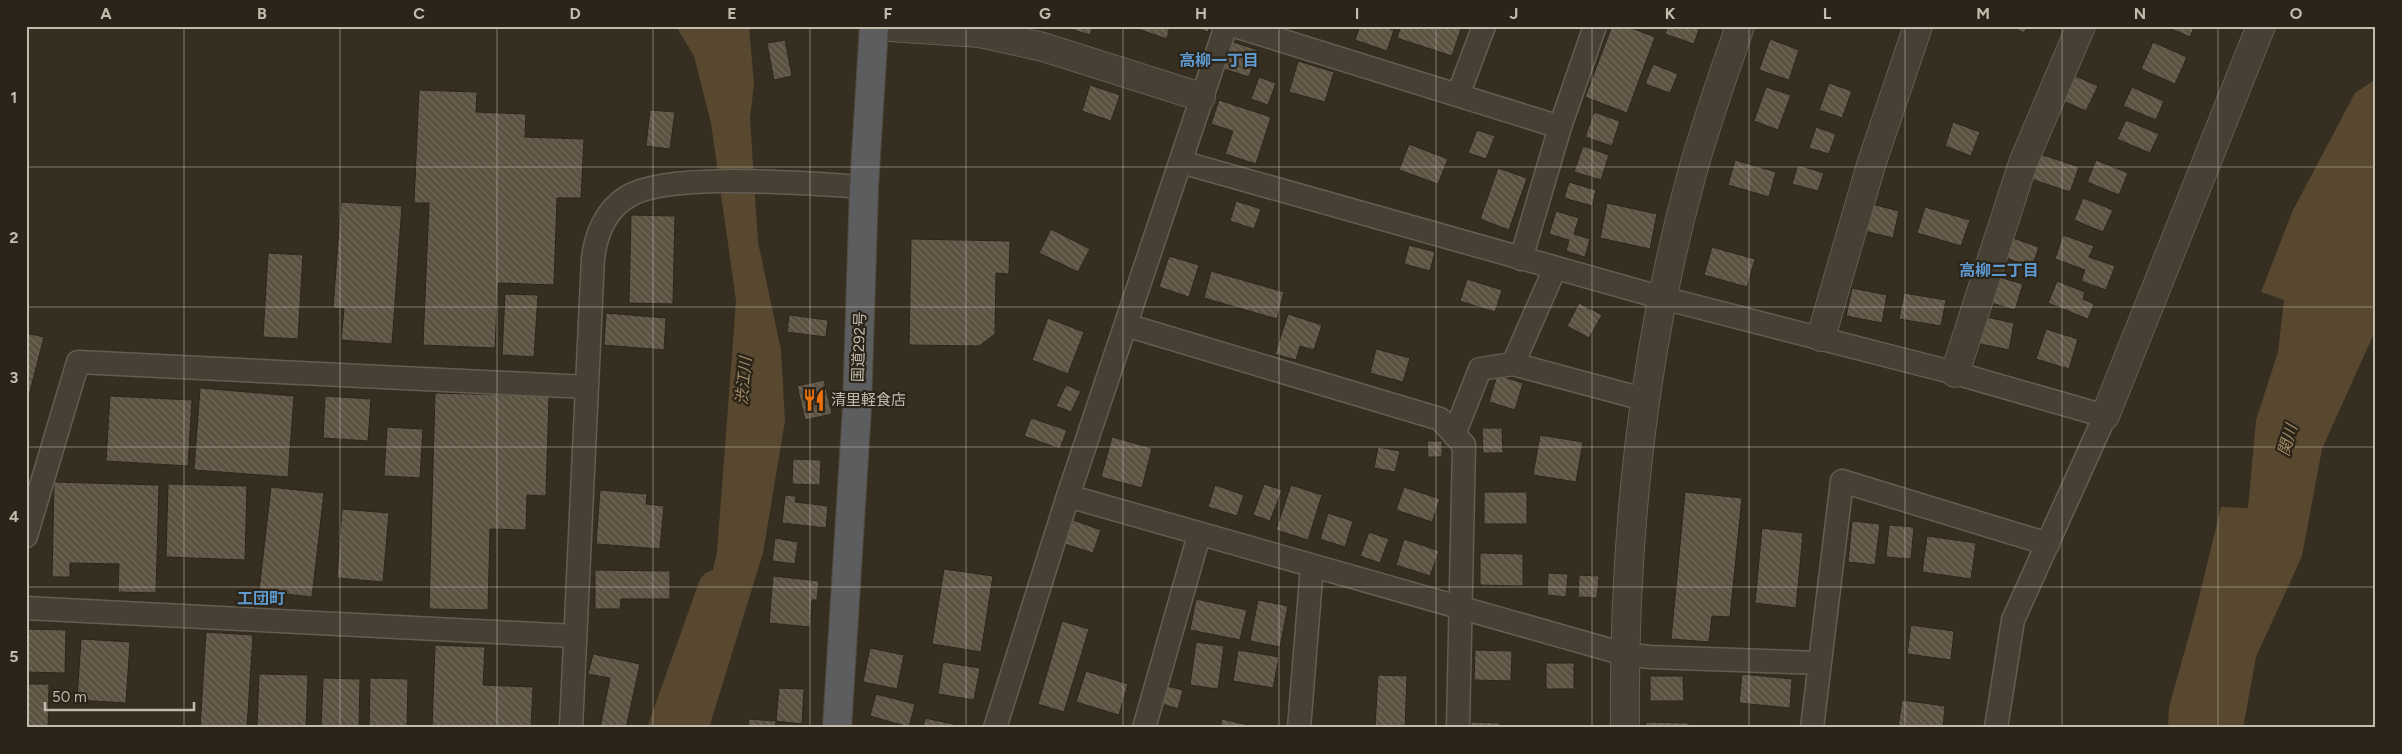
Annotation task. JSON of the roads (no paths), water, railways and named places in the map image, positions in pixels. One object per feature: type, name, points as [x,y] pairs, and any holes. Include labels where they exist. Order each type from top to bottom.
[{"type":"highway","name":"国道292号","points":[[838,728],[857,408],[864,187],[874,26]]},
{"type":"street","points":[[874,26],[980,30],[1044,46],[1202,97]]},
{"type":"street","points":[[995,728],[1068,496],[1226,26]]},
{"type":"street","points":[[1235,26],[1560,127]]},
{"type":"street","points":[[1458,95],[1484,26]]},
{"type":"street","points":[[1521,258],[1560,127],[1595,26]]},
{"type":"street","points":[[1625,728],[1624,654],[1628,564],[1647,400],[1663,298],[1691,177],[1740,26]]},
{"type":"street","points":[[1821,337],[1871,165],[1918,26]]},
{"type":"street","points":[[1955,373],[2023,163],[2082,26]]},
{"type":"street","points":[[1996,728],[2013,620],[2105,416],[2260,26]]},
{"type":"street","points":[[1181,162],[1663,298],[1821,337],[2105,416]]},
{"type":"street","points":[[571,728],[593,258],[595,242],[603,222],[628,196],[653,187],[697,182],[864,187]]},
{"type":"street","points":[[1513,364],[1555,268]]},
{"type":"street","points":[[1126,325],[1440,419],[1464,445],[1458,728]]},
{"type":"street","points":[[26,536],[78,362],[587,387]]},
{"type":"street","points":[[1454,435],[1480,369],[1513,364],[1647,400]]},
{"type":"street","points":[[1812,728],[1842,481],[2048,544]]},
{"type":"street","points":[[1068,496],[1199,535],[1624,654],[1650,657],[1819,663]]},
{"type":"street","points":[[1144,728],[1199,535]]},
{"type":"street","points":[[1299,728],[1312,566]]},
{"type":"street","points":[[26,608],[574,636]]},
{"type":"water","points":[[676,26],[749,26],[754,84],[750,118],[758,242],[781,350],[785,421],[763,553],[709,728],[670,728],[684,700],[717,552],[736,301],[711,123],[694,56]]},
{"type":"water","name":"関川","points":[[2376,79],[2376,329],[2322,449],[2302,556],[2256,657],[2243,728],[2168,728],[2169,707],[2195,614],[2221,507],[2248,508],[2256,420],[2278,352],[2284,300],[2261,292],[2293,210],[2355,93]]},
{"type":"waterway","name":"渋江川","points":[[666,728],[716,588]]},
{"type":"place","name":"清里軽食店","points":[[814,400]]},
{"type":"district","name":"高柳一丁目","points":[[1219,60]]},
{"type":"district","name":"高柳二丁目","points":[[1999,270]]},
{"type":"district","name":"工団町","points":[[261,598]]}]
